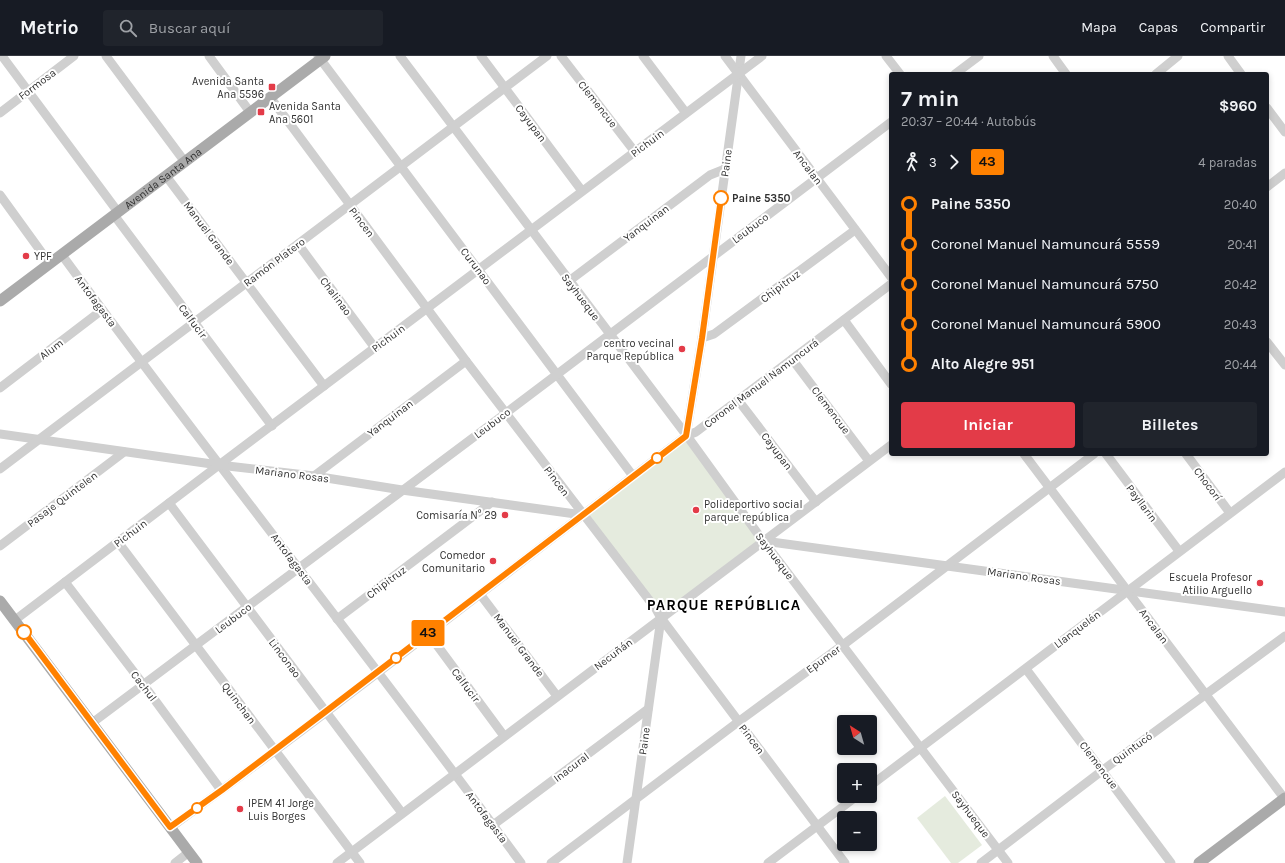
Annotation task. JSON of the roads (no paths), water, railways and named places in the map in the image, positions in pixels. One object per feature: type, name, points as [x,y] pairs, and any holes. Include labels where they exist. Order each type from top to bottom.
[{"type":"main road","name":"Avenida Santa Ana","points":[[0,301],[185,162],[321,57]]},
{"type":"main road","points":[[0,601],[198,863]]},
{"type":"main road","points":[[1199,863],[1285,798]]},
{"type":"street","name":"Calfucir","points":[[2,56],[194,322],[272,426]]},
{"type":"street","name":"Formosa","points":[[0,113],[74,56]]},
{"type":"street","points":[[106,56],[185,162]]},
{"type":"street","points":[[209,56],[250,112]]},
{"type":"street","name":"Sayhueque","points":[[400,56],[1008,863]]},
{"type":"street","name":"Cayupan","points":[[481,56],[582,191]]},
{"type":"street","name":"Ramón Platero","points":[[0,468],[548,56]]},
{"type":"street","name":"Clemencue","points":[[561,56],[635,152]]},
{"type":"street","points":[[643,56],[686,113]]},
{"type":"street","name":"Ancalan","points":[[725,56],[889,274]]},
{"type":"street","name":"Paine","points":[[686,436],[702,338],[740,56]]},
{"type":"street","name":"Pichuin","points":[[15,620],[219,464],[272,426],[762,56]]},
{"type":"street","points":[[886,56],[898,72]]},
{"type":"street","points":[[958,72],[979,56]]},
{"type":"street","points":[[1053,56],[1065,72]]},
{"type":"street","points":[[1158,72],[1178,56]]},
{"type":"street","points":[[1228,56],[1240,72]]},
{"type":"street","name":"Curunao","points":[[321,57],[634,476]]},
{"type":"street","name":"Pincen","points":[[270,97],[427,309],[656,609],[661,618],[738,722],[845,863]]},
{"type":"street","points":[[1269,111],[1285,132]]},
{"type":"street","name":"Leubuco","points":[[92,723],[889,123]]},
{"type":"street","name":"Yanquinan","points":[[569,281],[710,175],[725,169]]},
{"type":"street","points":[[1269,185],[1285,173]]},
{"type":"street","name":"Manuel Grande","points":[[166,176],[324,386]]},
{"type":"street","points":[[0,195],[50,264]]},
{"type":"street","name":"Chipitruz","points":[[702,338],[714,334],[855,230]]},
{"type":"street","name":"Chalinao","points":[[298,244],[375,348]]},
{"type":"street","name":"Antofagasta","points":[[62,255],[102,310],[299,568],[521,863]]},
{"type":"street","name":"Coronel Manuel Namuncurá","points":[[170,827],[222,790],[325,712],[686,436],[696,432],[889,286]]},
{"type":"street","name":"Alum","points":[[0,388],[102,310]]},
{"type":"street","points":[[844,320],[889,381]]},
{"type":"street","points":[[1269,345],[1285,365]]},
{"type":"street","name":"Clemencue","points":[[792,359],[869,462]]},
{"type":"street","name":"Yanquinan","points":[[314,476],[466,360]]},
{"type":"street","name":"Cayupan","points":[[738,400],[816,502]]},
{"type":"street","name":"Mariano Rosas","points":[[0,434],[124,452],[314,476],[402,490],[583,515]]},
{"type":"street","name":"Necuñán","points":[[337,863],[889,447]]},
{"type":"street","name":"Pasaje Quintelen","points":[[0,546],[124,452]]},
{"type":"street","name":"Ancalan","points":[[1026,456],[1285,798]]},
{"type":"street","name":"Epumer","points":[[551,863],[843,645],[1091,456]]},
{"type":"street","name":"Payllarin","points":[[1107,456],[1179,552]]},
{"type":"street","name":"Chocorí","points":[[1187,456],[1230,513]]},
{"type":"street","name":"Llanquelén","points":[[877,781],[1285,472]]},
{"type":"street","name":"Chipitruz","points":[[337,619],[492,502]]},
{"type":"street","name":"Linconao","points":[[169,503],[402,813]]},
{"type":"street","name":"Mariano Rosas","points":[[764,541],[1285,612]]},
{"type":"street","name":"Quinchan","points":[[118,542],[360,863]]},
{"type":"street","name":"Cachul","points":[[65,582],[222,790]]},
{"type":"street","name":"Manuel Grande","points":[[480,594],[557,696]]},
{"type":"street","name":"Paine","points":[[627,863],[661,618]]},
{"type":"street","name":"Calfucir","points":[[428,633],[504,736]]},
{"type":"street","name":"Quintucó","points":[[981,863],[1103,770],[1285,636]]},
{"type":"street","name":"Clemencue","points":[[1026,669],[1103,770],[1171,863]]},
{"type":"street","name":"Inacural","points":[[493,825],[648,709]]},
{"type":"street","points":[[768,863],[847,803]]},
{"type":"street","points":[[175,863],[189,852]]},
{"type":"place","name":"Avenida Santa Ana 5596","points":[[272,87]]},
{"type":"place","name":"Avenida Santa Ana 5601","points":[[261,112]]},
{"type":"place","name":"Paine 5350","points":[[721,198]]},
{"type":"place","name":"YPF","points":[[26,256]]},
{"type":"place","name":"centro vecinal Parque República","points":[[682,349]]},
{"type":"place","name":"Polideportivo social parque república","points":[[696,510]]},
{"type":"place","name":"Comisaría N° 29","points":[[505,515]]},
{"type":"place","name":"Comedor Comunitario","points":[[493,561]]},
{"type":"place","name":"Escuela Profesor Atilio Arguello","points":[[1260,583]]},
{"type":"place","name":"IPEM 41 Jorge Luis Borges","points":[[240,809]]},
{"type":"district","name":"PARQUE REPÚBLICA","points":[[724,605]]}]
